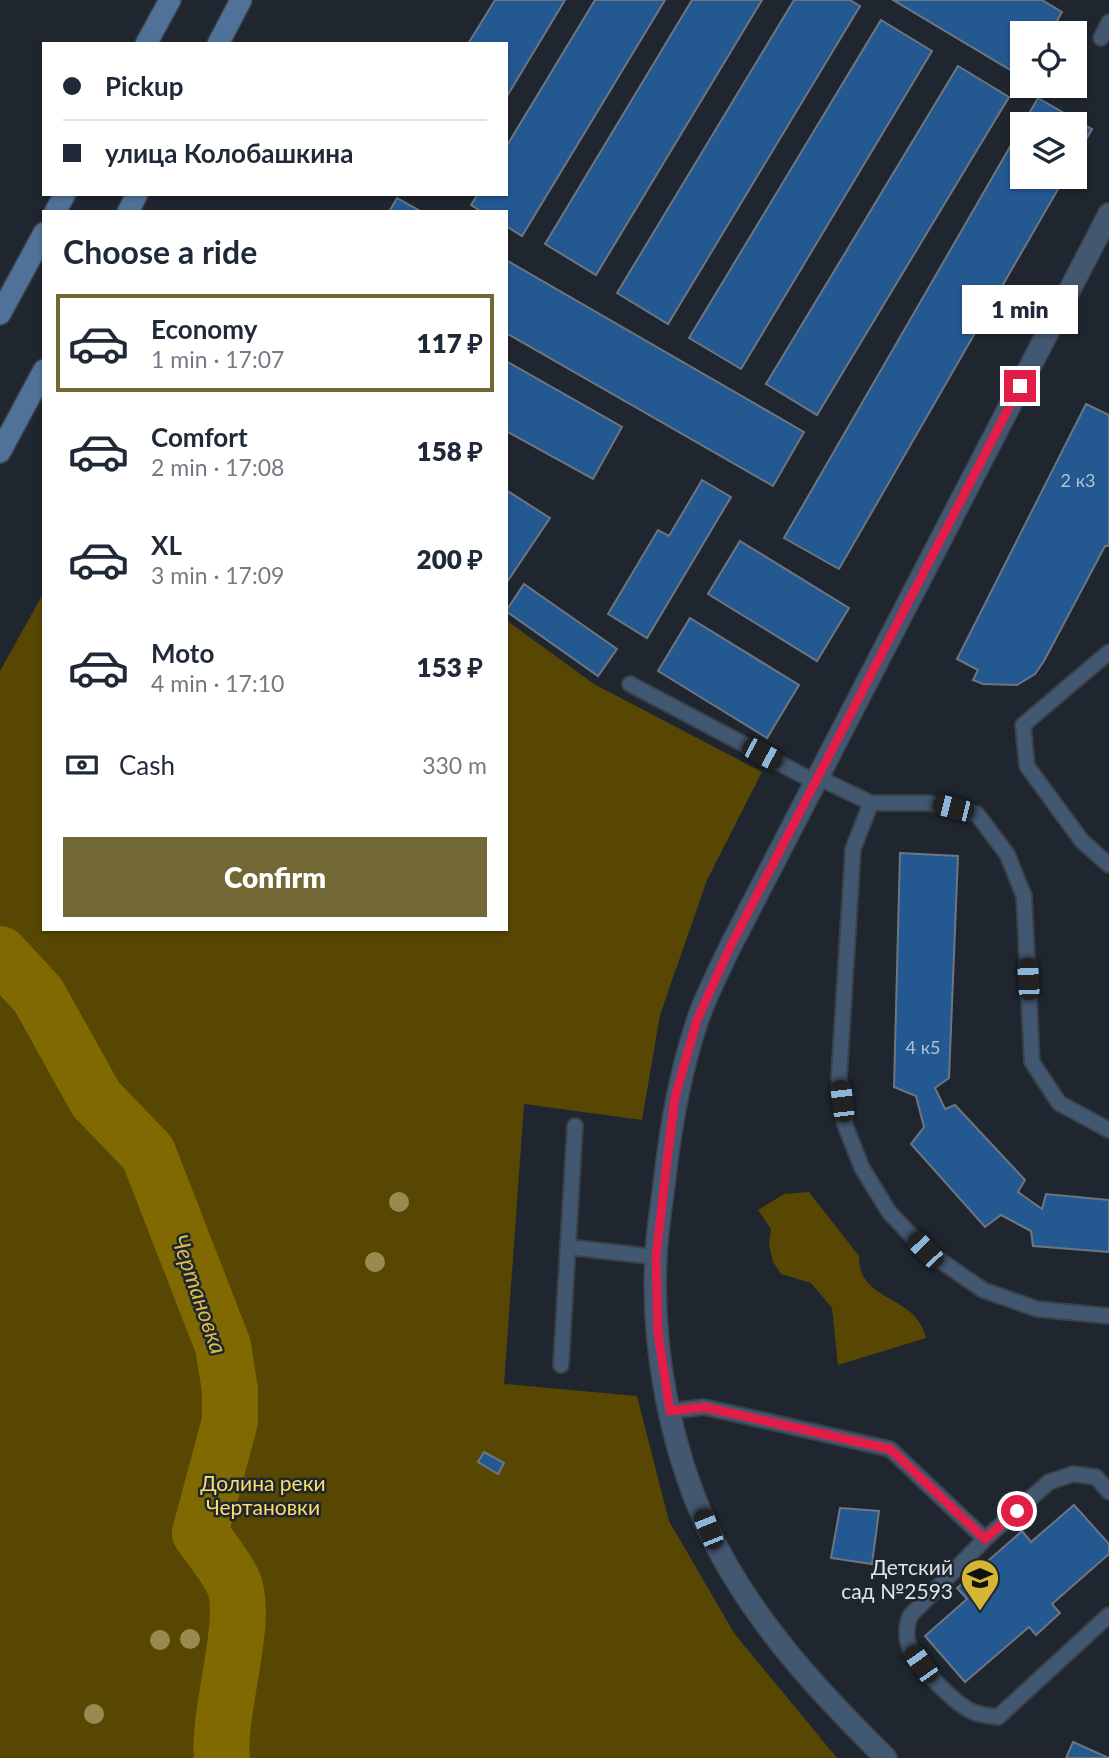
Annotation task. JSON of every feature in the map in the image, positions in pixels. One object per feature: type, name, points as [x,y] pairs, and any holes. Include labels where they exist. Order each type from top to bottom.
[{"type":"main road","points":[[147,42],[170,0]]},
{"type":"main road","points":[[219,42],[241,0]]},
{"type":"main road","points":[[0,314],[42,237]]},
{"type":"main road","points":[[0,452],[42,374]]},
{"type":"street","points":[[886,1758],[805,1675],[748,1599],[708,1529],[693,1492],[670,1411],[658,1333],[656,1257],[675,1097],[697,1020],[729,949],[1109,214]]},
{"type":"lane","points":[[1101,38],[1109,22]]},
{"type":"lane","points":[[1109,652],[1023,724],[1027,766],[1082,841],[1109,864]]},
{"type":"lane","points":[[630,684],[818,780],[871,803],[929,803],[977,814],[1007,853],[1024,896],[1032,1062],[1059,1103],[1109,1129]]},
{"type":"lane","points":[[871,803],[853,849],[839,1077],[845,1125],[862,1168],[889,1212],[925,1250],[983,1290],[1037,1309],[1109,1316]]},
{"type":"lane","points":[[561,1365],[575,1126]]},
{"type":"lane","points":[[568,1247],[656,1257]]},
{"type":"lane","points":[[670,1411],[704,1407],[890,1449],[985,1539]]},
{"type":"lane","points":[[1109,1492],[1096,1477],[1073,1474],[1049,1482],[985,1539],[910,1616],[906,1628],[910,1647],[921,1664],[959,1704],[976,1713],[998,1717],[1109,1615]]},
{"type":"green space","name":"Долина реки Чертановки","points":[[42,596],[42,931],[508,931],[508,621],[594,684],[762,772],[707,880],[660,1015],[642,1120],[524,1104],[504,1384],[637,1396],[669,1521],[734,1633],[837,1758],[0,1758],[0,671]]},
{"type":"green space","points":[[809,1192],[859,1256],[861,1271],[868,1282],[877,1291],[912,1313],[926,1338],[838,1365],[832,1308],[811,1283],[781,1274],[773,1262],[769,1245],[771,1229],[758,1210],[784,1194]]},
{"type":"building","points":[[495,0],[565,0],[508,95],[508,42],[469,42]]},
{"type":"building","points":[[595,0],[665,0],[522,236],[508,227],[508,210],[479,210],[471,205],[477,196],[508,196],[508,144]]},
{"type":"building","points":[[692,0],[762,0],[596,275],[545,244]]},
{"type":"building","points":[[794,0],[850,0],[860,6],[668,324],[617,293]]},
{"type":"building","points":[[893,0],[1042,0],[1062,12],[1057,21],[1010,21],[1010,70]]},
{"type":"building","points":[[881,20],[932,51],[741,369],[689,338]]},
{"type":"building","points":[[958,66],[1009,97],[817,415],[766,384]]},
{"type":"building","points":[[1038,98],[1062,112],[1030,112]]},
{"type":"building","points":[[1010,147],[1010,189],[1058,189],[839,569],[784,538]]},
{"type":"building","points":[[397,198],[418,210],[390,210]]},
{"type":"building","points":[[508,261],[804,432],[773,486],[508,334]]},
{"type":"building","points":[[508,362],[622,427],[593,479],[508,432]]},
{"type":"building","points":[[1086,404],[1109,415],[1109,546],[1105,546],[1035,674],[1017,685],[983,684],[973,680],[978,670],[957,659]]},
{"type":"building","points":[[702,480],[731,497],[647,638],[608,614],[658,530],[669,536]]},
{"type":"building","points":[[508,491],[550,518],[508,581]]},
{"type":"building","points":[[740,541],[849,608],[817,661],[708,594]]},
{"type":"building","points":[[524,584],[617,649],[598,676],[508,612],[508,608]]},
{"type":"building","points":[[690,618],[799,685],[767,738],[658,671]]},
{"type":"building","points":[[900,853],[958,856],[949,1078],[935,1088],[945,1109],[955,1105],[1025,1180],[1018,1192],[1042,1209],[1046,1194],[1109,1200],[1109,1252],[1033,1246],[1031,1231],[1001,1215],[985,1227],[911,1144],[924,1127],[916,1096],[894,1087]]},
{"type":"building","points":[[484,1452],[504,1463],[498,1474],[478,1462]]},
{"type":"building","points":[[1074,1505],[1109,1544],[1109,1554],[1052,1604],[1060,1613],[1036,1635],[1029,1627],[965,1682],[925,1636],[967,1599],[957,1588],[1022,1531],[1031,1542]]},
{"type":"building","points":[[840,1508],[879,1511],[872,1564],[831,1558]]},
{"type":"building","points":[[1073,1742],[1109,1758],[1066,1758]]},
{"type":"waterway","name":"Чертановка","points":[[0,954],[38,995],[96,1099],[148,1153],[223,1346],[230,1390],[230,1421],[200,1533],[230,1576],[237,1598],[236,1641],[224,1716],[222,1758]]},
{"type":"place","name":"Детский сад №2593","points":[[980,1612]]},
{"type":"route","points":[[1017,1511],[985,1539],[890,1449],[704,1407],[670,1411],[658,1333],[656,1257],[675,1097],[697,1020],[729,949],[1020,386]]}]
